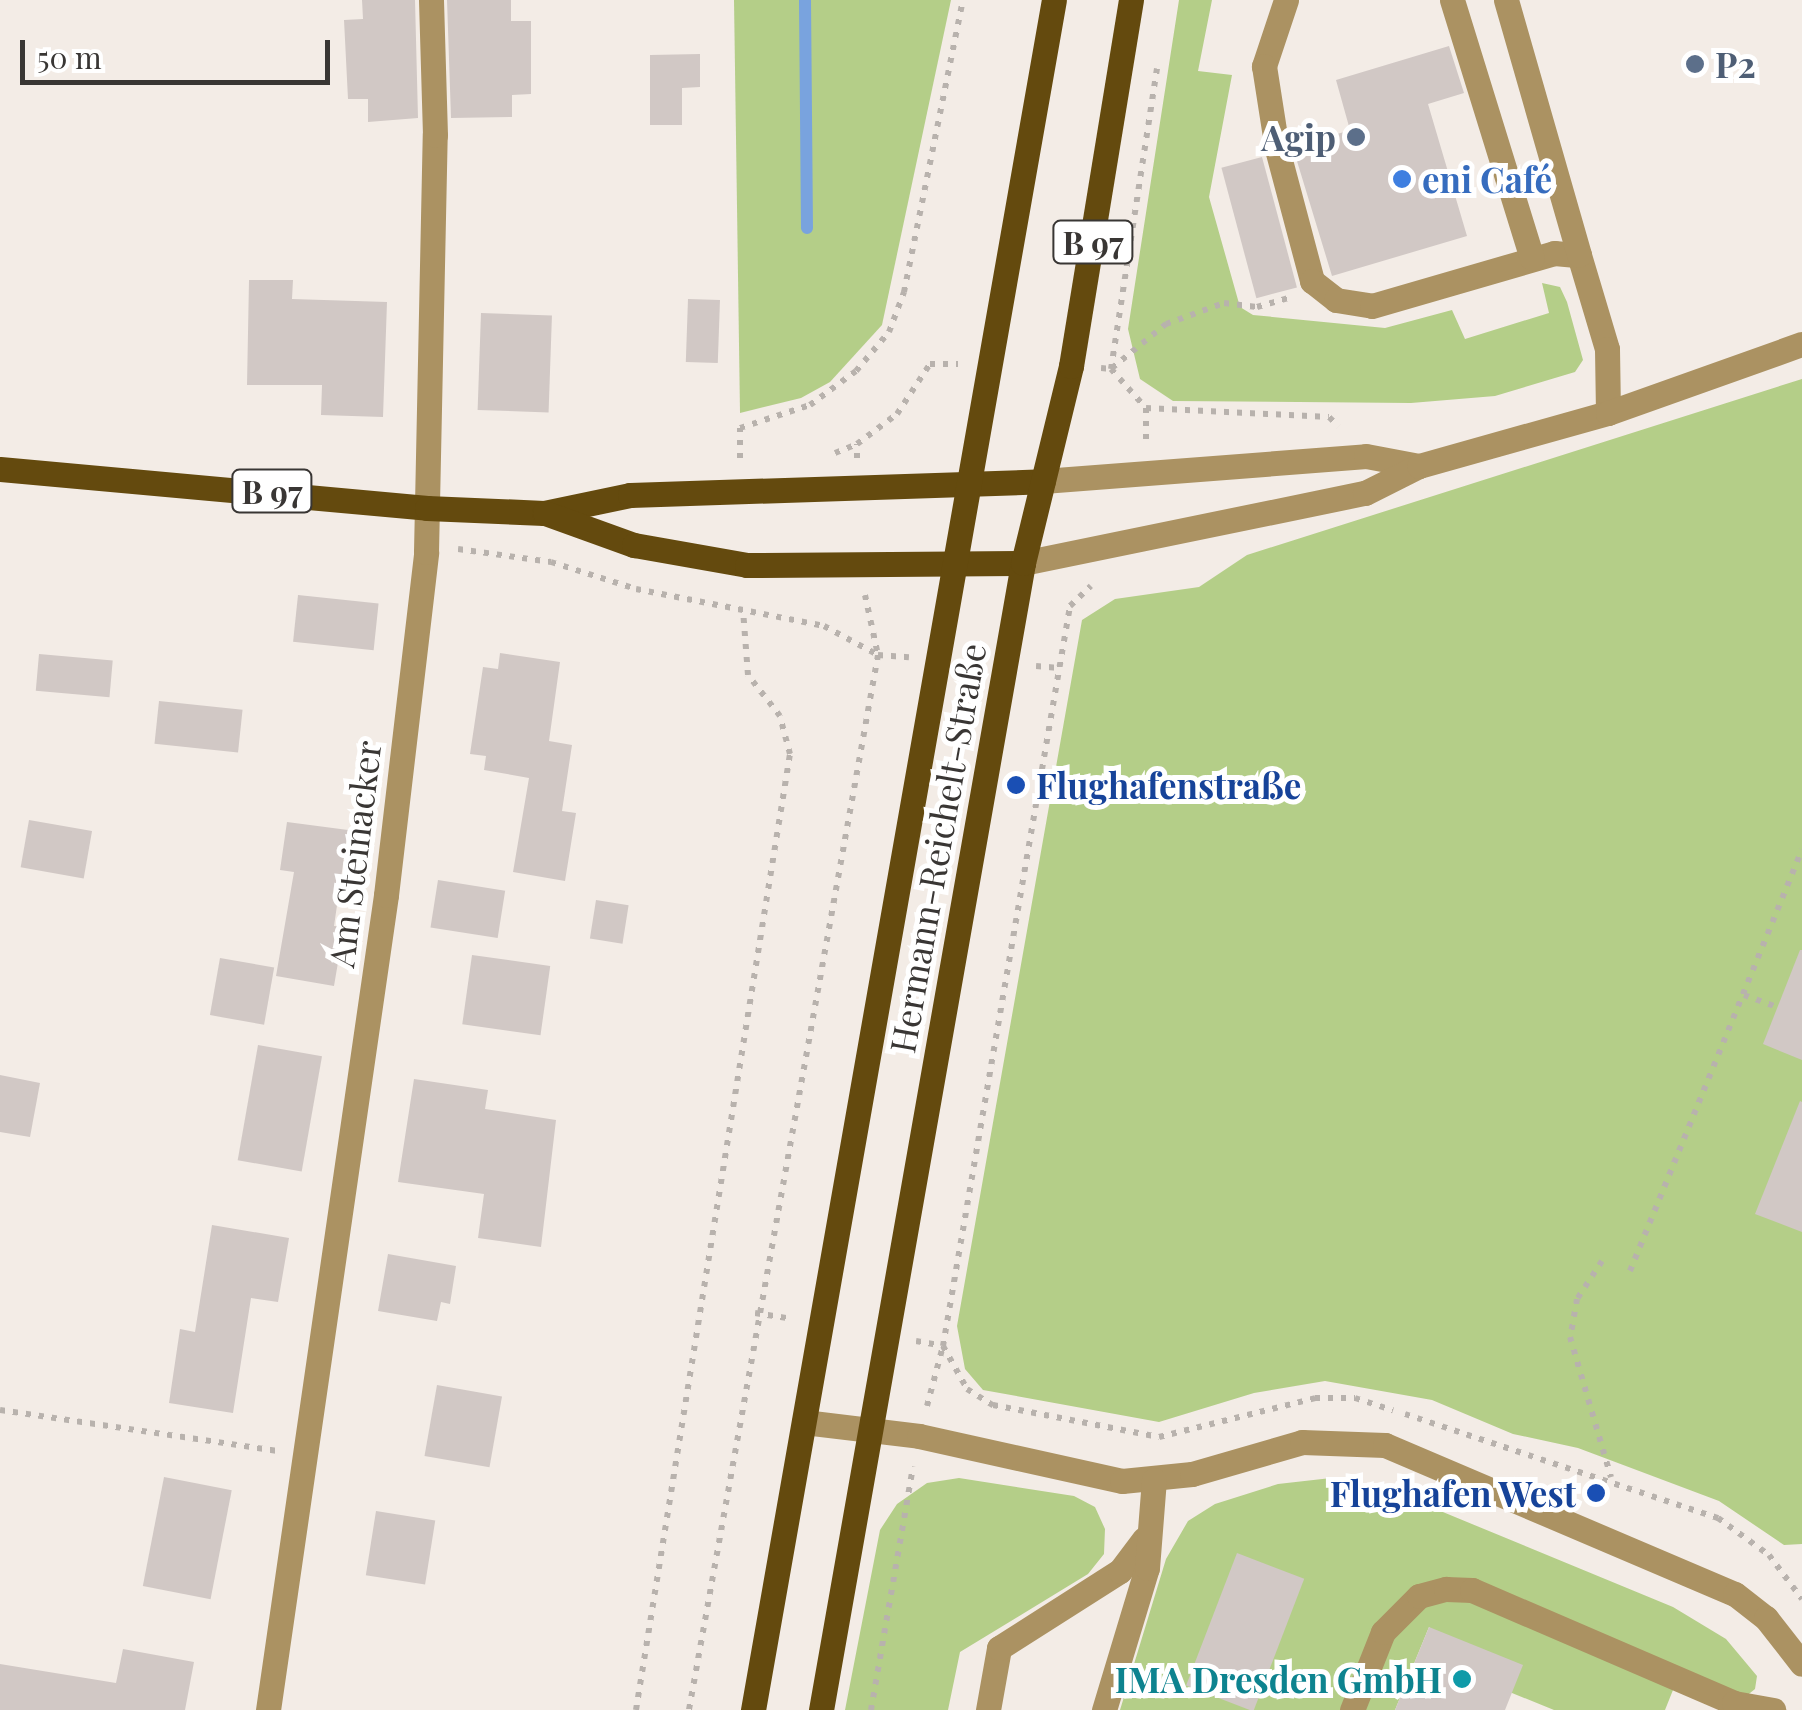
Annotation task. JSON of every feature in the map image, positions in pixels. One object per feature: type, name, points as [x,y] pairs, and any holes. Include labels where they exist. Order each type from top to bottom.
[{"type":"main road","name":"Hermann-Reichelt-Straße","points":[[753,1710],[965,482],[1054,0]]},
{"type":"main road","name":"Hermann-Reichelt-Straße","points":[[821,1710],[866,1430],[908,1225],[1023,563],[1074,347],[1131,0]]},
{"type":"main road","name":"B 97","points":[[0,468],[428,508],[544,513],[630,495],[965,482]]},
{"type":"main road","points":[[965,482],[1043,481]]},
{"type":"main road","name":"B 97","points":[[544,513],[634,545],[747,565],[950,568],[1023,563]]},
{"type":"street","name":"Am Steinacker","points":[[268,1710],[386,895],[428,508],[435,173],[431,0]]},
{"type":"street","points":[[1286,0],[1264,66],[1278,149],[1312,281],[1336,300],[1372,306],[1532,258],[1578,255]]},
{"type":"street","points":[[1452,0],[1532,258]]},
{"type":"street","points":[[1506,0],[1608,349],[1608,413]]},
{"type":"street","points":[[1023,563],[1365,493],[1419,466],[1608,413],[1801,344]]},
{"type":"street","points":[[1043,481],[1366,456],[1419,466]]},
{"type":"street","points":[[804,1422],[918,1436],[1122,1481],[1154,1480],[1302,1442],[1385,1444],[1699,1576],[1735,1594],[1798,1649]]},
{"type":"street","points":[[1104,1710],[1147,1568],[1144,1539],[1154,1480]]},
{"type":"street","points":[[988,1710],[1000,1648],[1120,1570],[1144,1539]]},
{"type":"street","points":[[1352,1710],[1383,1632],[1419,1596],[1446,1589],[1472,1590],[1734,1703],[1773,1710]]},
{"type":"path","points":[[740,458],[740,428],[810,405],[856,372],[889,332],[904,292],[963,0]]},
{"type":"path","points":[[1159,58],[1111,369],[1166,324],[1224,303],[1257,307],[1322,288]]},
{"type":"path","points":[[1146,408],[1329,416],[1366,456]]},
{"type":"path","points":[[428,508],[460,552],[551,562],[636,589],[824,626],[878,655],[689,1710]]},
{"type":"path","points":[[871,1710],[918,1436],[943,1346],[1070,606],[1105,578]]},
{"type":"path","points":[[636,1710],[790,754],[780,716],[748,675],[743,610]]},
{"type":"path","points":[[1630,1272],[1802,850]]},
{"type":"path","points":[[1744,995],[1777,1007]]},
{"type":"path","points":[[1602,1261],[1577,1299],[1570,1337],[1611,1478]]},
{"type":"path","points":[[0,1410],[303,1455]]},
{"type":"green space","points":[[734,0],[951,0],[882,325],[830,382],[801,398],[740,413]]},
{"type":"green space","points":[[1179,0],[1212,0],[1198,71],[1232,75],[1209,197],[1240,307],[1253,315],[1385,328],[1452,310],[1465,339],[1549,313],[1542,283],[1560,287],[1567,302],[1583,360],[1575,372],[1495,396],[1411,403],[1173,401],[1140,379],[1128,329]]},
{"type":"green space","points":[[1802,379],[1802,1544],[1784,1545],[1719,1501],[1578,1448],[1513,1434],[1432,1400],[1325,1381],[1254,1393],[1159,1422],[983,1390],[965,1369],[957,1326],[1082,620],[1115,599],[1199,587],[1247,555]]},
{"type":"green space","points":[[1340,1477],[1392,1491],[1673,1607],[1726,1639],[1757,1676],[1755,1689],[1745,1697],[1679,1675],[1665,1710],[1554,1710],[1512,1693],[1429,1627],[1395,1710],[1120,1710],[1166,1559],[1188,1521],[1215,1504],[1278,1484]]},
{"type":"green space","points":[[959,1478],[1074,1496],[1095,1507],[1105,1529],[1104,1554],[1088,1574],[960,1652],[948,1710],[845,1710],[880,1530],[897,1504],[927,1483]]},
{"type":"building","points":[[362,0],[415,0],[418,118],[368,122],[368,99],[348,99],[344,20],[363,19]]},
{"type":"building","points":[[447,0],[511,0],[511,21],[531,21],[531,94],[512,95],[512,117],[451,118]]},
{"type":"building","points":[[1449,46],[1464,93],[1428,104],[1467,236],[1332,276],[1293,148],[1350,130],[1336,80]]},
{"type":"building","points":[[700,54],[700,87],[682,88],[682,125],[650,125],[650,55]]},
{"type":"building","points":[[1262,157],[1297,287],[1256,298],[1221,168]]},
{"type":"building","points":[[249,280],[293,280],[292,299],[387,302],[383,417],[321,415],[322,385],[247,385]]},
{"type":"building","points":[[688,299],[720,300],[718,363],[686,362]]},
{"type":"building","points":[[481,313],[552,315],[549,412],[478,410]]},
{"type":"building","points":[[298,595],[379,603],[374,650],[293,642]]},
{"type":"building","points":[[500,653],[560,662],[549,741],[572,745],[562,811],[576,813],[565,881],[513,872],[529,778],[484,770],[486,756],[470,754],[483,667],[498,669]]},
{"type":"building","points":[[39,654],[113,660],[109,697],[36,691]]},
{"type":"building","points":[[159,701],[243,710],[238,753],[155,744]]},
{"type":"building","points":[[29,820],[92,831],[84,878],[21,867]]},
{"type":"building","points":[[287,822],[348,830],[334,926],[344,927],[334,986],[276,976],[294,872],[280,870]]},
{"type":"building","points":[[438,880],[505,891],[498,938],[430,927]]},
{"type":"building","points":[[596,900],[629,905],[622,944],[590,939]]},
{"type":"building","points":[[1802,950],[1802,1060],[1763,1044]]},
{"type":"building","points":[[472,955],[550,966],[540,1035],[462,1024]]},
{"type":"building","points":[[220,958],[274,968],[264,1025],[210,1015]]},
{"type":"building","points":[[258,1045],[322,1056],[302,1172],[238,1160]]},
{"type":"building","points":[[0,1075],[40,1083],[30,1137],[0,1132]]},
{"type":"building","points":[[414,1079],[488,1090],[485,1109],[556,1120],[541,1247],[478,1238],[484,1194],[398,1182]]},
{"type":"building","points":[[1802,1102],[1802,1232],[1755,1214]]},
{"type":"building","points":[[212,1225],[289,1238],[278,1302],[251,1298],[233,1413],[169,1403],[180,1329],[195,1332]]},
{"type":"building","points":[[388,1254],[456,1266],[450,1304],[441,1302],[437,1321],[378,1311]]},
{"type":"building","points":[[437,1385],[502,1396],[489,1467],[424,1456]]},
{"type":"building","points":[[164,1477],[232,1490],[211,1599],[143,1586]]},
{"type":"building","points":[[376,1511],[435,1520],[425,1585],[366,1575]]},
{"type":"building","points":[[1237,1553],[1304,1579],[1254,1710],[1186,1686]]},
{"type":"building","name":"IMA Dresden GmbH","points":[[1429,1627],[1523,1665],[1505,1710],[1395,1710]]},
{"type":"building","points":[[123,1649],[194,1662],[185,1710],[0,1710],[0,1664],[116,1683]]},
{"type":"waterway","points":[[805,0],[807,228]]},
{"type":"place","name":"P2","points":[[1695,64]]},
{"type":"place","name":"Agip","points":[[1356,137]]},
{"type":"place","name":"eni Café","points":[[1402,179]]},
{"type":"place","name":"Flughafenstraße","points":[[1016,785]]},
{"type":"place","name":"Flughafen West","points":[[1596,1493]]},
{"type":"place","name":"IMA Dresden GmbH","points":[[1462,1679]]}]
